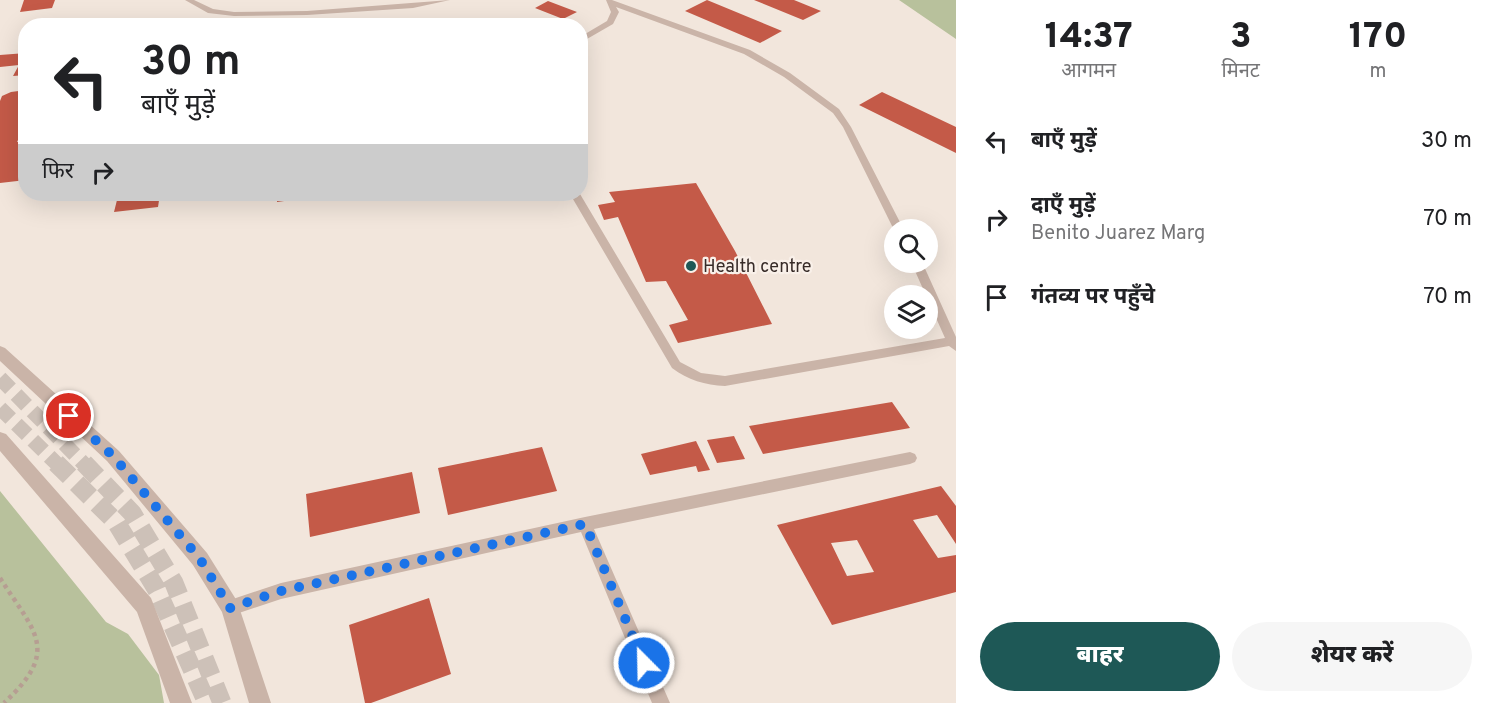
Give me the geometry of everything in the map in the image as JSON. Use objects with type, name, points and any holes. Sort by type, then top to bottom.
[{"type":"street","points":[[0,352],[113,456],[200,559],[230,608],[260,703]]},
{"type":"street","points":[[0,439],[144,606],[170,669],[180,703]]},
{"type":"lane","points":[[188,0],[211,11],[234,14],[307,13],[413,6],[447,0]]},
{"type":"lane","points":[[588,36],[610,22],[615,12],[610,2]]},
{"type":"lane","points":[[610,2],[747,52],[769,63],[817,96],[836,111],[847,127],[894,219]]},
{"type":"lane","points":[[579,201],[676,365],[691,376],[708,381],[725,381],[954,343],[921,273]]},
{"type":"lane","points":[[230,608],[281,591],[585,524],[910,458]]},
{"type":"lane","points":[[585,524],[661,703]]},
{"type":"path","points":[[0,578],[37,640],[39,657],[27,678],[4,703]]},
{"type":"green space","points":[[899,0],[956,0],[956,39]]},
{"type":"green space","points":[[0,491],[106,622],[128,634],[159,675],[164,703],[0,703]]},
{"type":"building","points":[[24,0],[55,0],[52,8],[20,12]]},
{"type":"building","points":[[707,0],[782,31],[760,43],[685,11]]},
{"type":"building","points":[[754,0],[794,0],[821,11],[803,20]]},
{"type":"building","points":[[548,1],[577,12],[560,18],[535,8]]},
{"type":"building","points":[[18,54],[18,65],[0,67],[0,55]]},
{"type":"building","points":[[18,91],[18,181],[0,183],[0,101],[2,96]]},
{"type":"building","points":[[882,92],[956,127],[956,153],[859,105]]},
{"type":"building","name":"Health centre","points":[[696,183],[735,251],[772,324],[678,343],[669,325],[688,320],[666,281],[646,282],[618,217],[604,220],[598,205],[615,202],[609,192]]},
{"type":"building","points":[[117,201],[159,201],[158,207],[114,212]]},
{"type":"building","points":[[892,402],[910,428],[763,454],[749,426]]},
{"type":"building","points":[[734,436],[745,459],[717,463],[707,440]]},
{"type":"building","points":[[696,441],[710,470],[698,472],[696,466],[650,475],[641,454]]},
{"type":"building","points":[[542,447],[557,491],[448,515],[438,468]]},
{"type":"building","points":[[412,472],[420,513],[310,537],[306,494]]},
{"type":"building","points":[[941,486],[956,506],[956,544],[937,515],[913,520],[938,558],[956,555],[956,592],[832,625],[777,525]],"holes":[[[857,540],[874,572],[847,576],[831,543]]]},
{"type":"building","points":[[429,598],[451,674],[371,703],[365,703],[349,625]]},
{"type":"tunnel","points":[[0,378],[85,465]]},
{"type":"tunnel","points":[[0,408],[58,465]]},
{"type":"tunnel","points":[[56,463],[116,522],[157,590],[207,703]]},
{"type":"tunnel","points":[[84,463],[132,513],[174,583],[222,703]]},
{"type":"place","name":"Health centre","points":[[691,266]]},
{"type":"route","points":[[69,416],[113,456],[200,559],[230,608],[281,591],[585,524],[644,663]]}]
